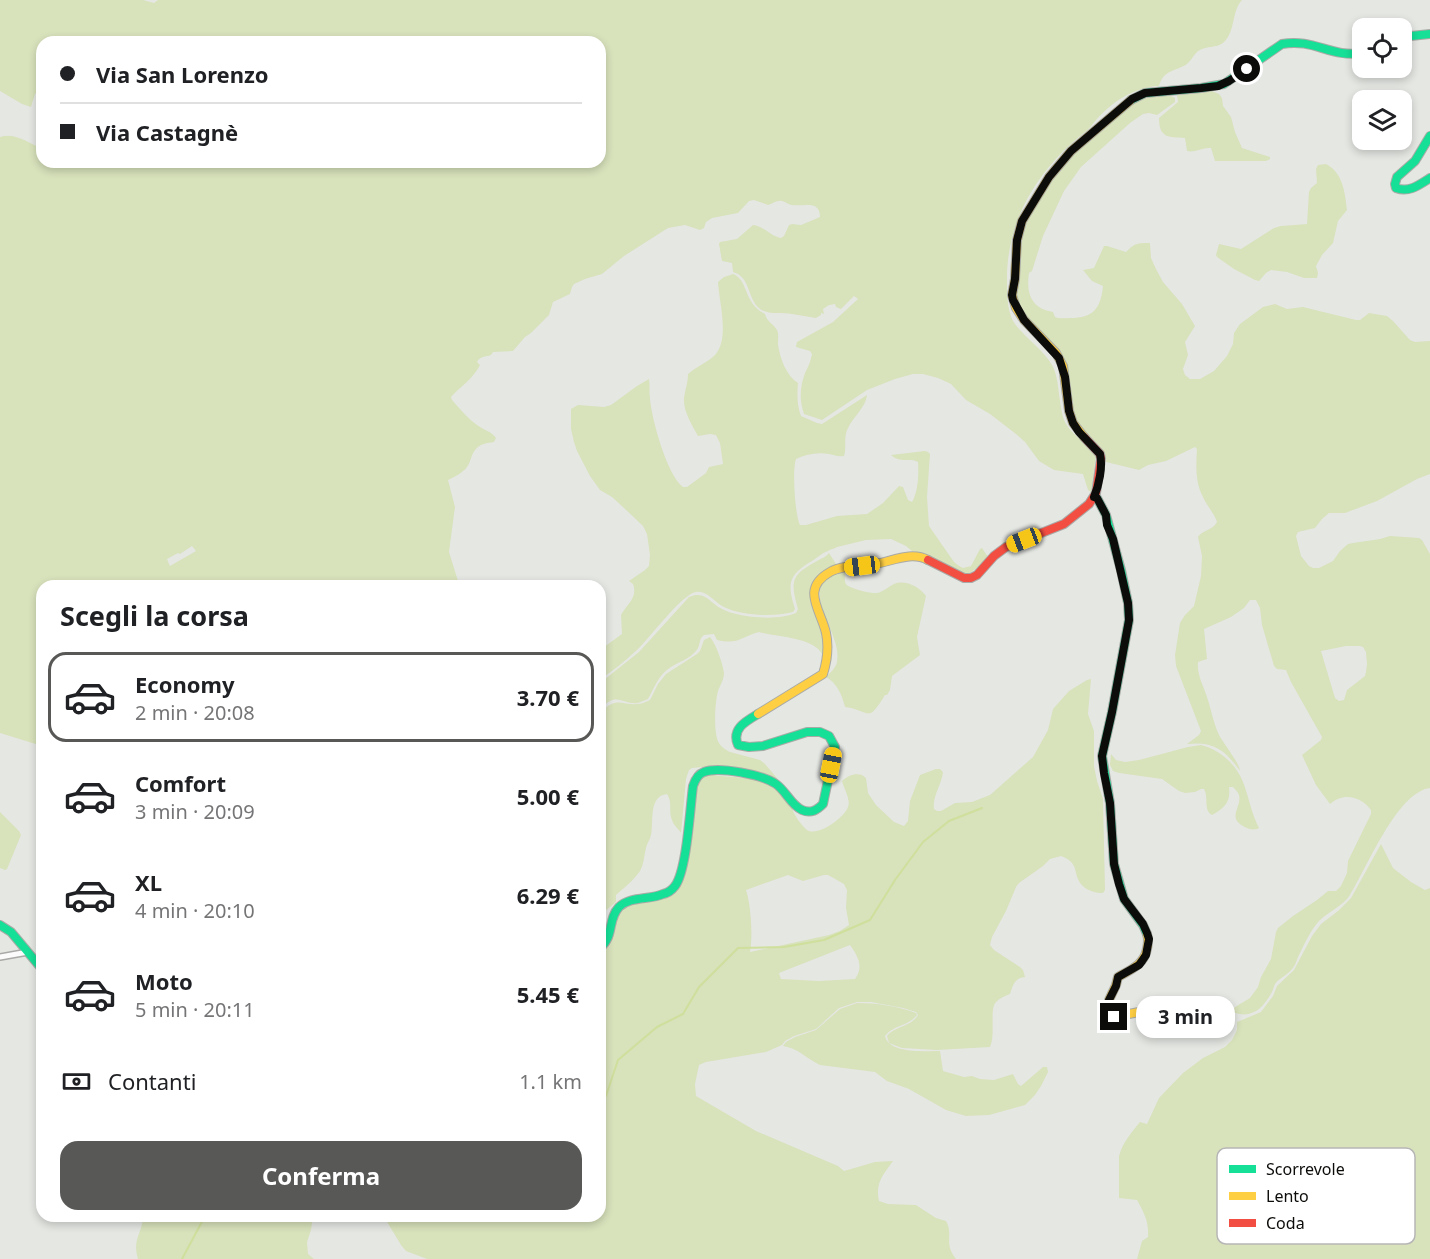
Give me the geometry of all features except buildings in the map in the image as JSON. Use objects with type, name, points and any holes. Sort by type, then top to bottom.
[{"type":"street","points":[[1412,36],[1430,34]]},
{"type":"street","points":[[606,943],[614,915],[622,904],[663,895],[676,885],[682,871],[693,786],[696,778],[703,772],[712,770],[758,776],[770,780],[805,811],[816,810],[823,804],[835,747],[828,735],[812,731],[750,749],[738,746],[735,737],[738,729],[745,722],[823,674],[827,660],[827,638],[813,594],[816,584],[822,578],[830,572],[843,568],[888,562],[916,555],[964,578],[972,578],[1001,550],[1064,524],[1084,509],[1094,497],[1098,486],[1100,454],[1073,423],[1069,411],[1065,377],[1059,358],[1024,320],[1012,295],[1017,240],[1022,221],[1049,177],[1071,151],[1139,95],[1224,84],[1282,44],[1289,42],[1303,41],[1345,55],[1352,55]]},
{"type":"street","points":[[1430,136],[1415,161],[1397,177],[1395,184],[1400,190],[1408,190],[1430,178]]},
{"type":"street","points":[[1094,497],[1097,498],[1106,515],[1121,570],[1129,620],[1102,756],[1110,803],[1114,864],[1124,899],[1143,924],[1149,939],[1146,955],[1139,965],[1118,977],[1109,1000],[1114,1017],[1144,1011]]},
{"type":"street","points":[[0,925],[11,932],[36,962]]},
{"type":"street","points":[[0,957],[28,952]]},
{"type":"green space","points":[[0,0],[143,0],[154,3],[158,0],[1242,0],[1236,10],[1230,33],[1223,43],[1198,51],[1187,64],[1167,74],[1159,86],[1132,92],[1116,102],[1067,147],[1039,180],[1028,198],[1012,238],[1007,281],[1011,316],[1017,327],[1052,365],[1065,422],[1096,455],[1091,492],[1088,490],[1083,474],[1054,470],[1039,461],[1016,434],[990,414],[966,400],[951,384],[938,378],[913,374],[895,379],[867,390],[822,420],[804,414],[801,404],[801,388],[812,354],[810,351],[796,347],[797,342],[833,322],[858,299],[854,296],[841,309],[835,304],[829,305],[823,309],[824,314],[821,313],[816,318],[788,313],[771,313],[760,309],[753,300],[743,278],[733,272],[732,263],[722,261],[720,242],[737,239],[753,225],[781,238],[789,225],[801,225],[820,217],[817,208],[810,205],[791,205],[780,201],[768,205],[754,200],[749,201],[738,213],[712,218],[700,230],[685,225],[668,228],[624,256],[602,274],[574,284],[570,294],[553,302],[549,315],[513,351],[493,352],[478,360],[480,365],[474,374],[451,397],[469,418],[496,438],[494,442],[478,447],[466,469],[448,480],[455,507],[449,552],[458,580],[36,580],[36,744],[0,733],[0,137],[16,137],[36,146],[36,168],[606,168],[606,36],[36,36],[36,93],[31,107],[0,91]],"holes":[[[192,546],[196,551],[170,566],[167,559]]]},
{"type":"green space","points":[[1207,89],[1219,94],[1222,98],[1223,106],[1231,117],[1242,148],[1270,157],[1270,159],[1266,161],[1215,161],[1211,148],[1187,151],[1185,138],[1169,137],[1163,133],[1159,125],[1159,118],[1178,102],[1177,95],[1170,93]]},
{"type":"green space","points":[[1165,93],[1175,98],[1175,102],[1157,115],[1143,114],[1130,123],[1081,167],[1064,191],[1043,236],[1032,271],[1029,273],[1029,293],[1035,304],[1053,312],[1058,318],[1076,318],[1090,314],[1099,304],[1103,286],[1092,281],[1083,270],[1094,268],[1104,246],[1126,252],[1136,244],[1150,243],[1151,258],[1163,282],[1182,304],[1195,326],[1185,342],[1188,355],[1183,369],[1185,375],[1190,379],[1200,379],[1214,371],[1227,356],[1233,344],[1234,333],[1240,324],[1263,307],[1275,304],[1287,309],[1303,307],[1356,320],[1360,320],[1369,313],[1387,316],[1410,340],[1430,341],[1430,474],[1377,501],[1345,513],[1329,513],[1315,528],[1298,532],[1296,536],[1301,556],[1313,568],[1319,568],[1333,561],[1348,544],[1390,536],[1419,538],[1430,554],[1430,788],[1418,793],[1395,816],[1350,895],[1316,925],[1294,966],[1275,984],[1264,1004],[1255,1011],[1245,1014],[1232,1012],[1235,1007],[1250,998],[1258,987],[1271,959],[1278,928],[1328,891],[1336,891],[1341,886],[1347,873],[1348,861],[1371,810],[1362,801],[1352,797],[1340,798],[1330,804],[1316,785],[1302,755],[1322,737],[1286,670],[1277,669],[1274,666],[1256,600],[1250,600],[1244,608],[1231,617],[1204,629],[1207,659],[1198,662],[1199,674],[1217,730],[1240,771],[1218,748],[1205,744],[1187,744],[1201,731],[1176,666],[1175,655],[1180,623],[1194,606],[1201,576],[1202,556],[1198,537],[1217,522],[1200,491],[1196,467],[1197,449],[1195,447],[1166,461],[1148,465],[1139,470],[1102,461],[1075,428],[1057,362],[1017,317],[1014,306],[1019,229],[1054,169],[1135,97]],"holes":[[[1360,646],[1366,652],[1365,676],[1347,690],[1344,700],[1339,701],[1335,698],[1321,651]]]},
{"type":"green space","points":[[1326,164],[1340,178],[1347,210],[1338,221],[1333,243],[1316,266],[1317,278],[1304,278],[1287,272],[1271,270],[1259,281],[1234,269],[1217,257],[1219,244],[1241,249],[1274,228],[1307,224],[1309,192],[1317,183],[1316,169],[1318,165]]},
{"type":"green space","points":[[733,274],[742,281],[753,304],[765,314],[777,330],[782,361],[790,376],[798,383],[801,416],[822,424],[867,395],[847,431],[844,456],[816,453],[796,459],[795,492],[800,525],[837,516],[867,514],[883,503],[899,486],[903,487],[908,500],[912,502],[918,483],[918,462],[898,459],[891,455],[925,451],[930,454],[927,497],[929,526],[959,566],[963,568],[971,566],[982,548],[988,557],[967,575],[922,553],[912,551],[891,539],[866,540],[837,547],[804,566],[794,576],[791,587],[795,609],[793,612],[768,615],[749,614],[731,610],[704,593],[696,592],[674,608],[637,650],[606,675],[606,646],[622,634],[621,615],[634,593],[633,584],[629,581],[649,566],[650,555],[647,534],[643,526],[612,497],[600,490],[590,476],[574,442],[571,429],[571,409],[578,405],[604,407],[611,405],[649,379],[651,408],[657,433],[677,481],[683,487],[687,487],[706,473],[709,467],[723,464],[720,443],[716,435],[698,436],[686,413],[684,398],[688,374],[715,355],[722,340],[718,282]]},
{"type":"green space","points":[[829,553],[839,566],[819,576],[816,586],[821,618],[832,652],[830,664],[823,673],[822,654],[817,648],[793,638],[759,632],[730,642],[717,640],[714,634],[704,635],[698,649],[693,654],[663,674],[648,699],[638,703],[615,700],[606,704],[606,678],[639,652],[689,597],[703,596],[722,609],[738,615],[769,618],[796,613],[798,609],[794,585],[797,575]]},
{"type":"green space","points":[[845,570],[846,584],[855,589],[877,593],[903,582],[916,587],[926,596],[917,637],[920,655],[892,676],[890,690],[872,713],[845,707],[838,690],[826,677],[837,662],[837,650],[820,597],[821,586],[829,576]]},
{"type":"green space","points":[[710,637],[715,644],[724,673],[715,710],[715,725],[719,743],[730,752],[760,760],[782,784],[770,777],[752,773],[703,767],[689,770],[686,779],[681,833],[673,822],[667,794],[661,796],[654,804],[651,835],[641,868],[632,881],[616,895],[616,902],[606,910],[606,708],[618,702],[635,704],[650,700],[666,674],[697,654],[704,640]]},
{"type":"green space","points":[[1091,679],[1088,714],[1094,731],[1094,766],[1103,799],[1105,890],[1099,893],[1085,888],[1072,863],[1061,856],[1050,859],[1016,887],[990,945],[1020,967],[1025,977],[1016,981],[1010,994],[999,999],[994,1005],[990,1047],[937,1050],[902,1048],[889,1043],[887,1036],[915,1019],[918,1015],[916,1012],[871,1002],[857,1002],[839,1008],[816,1029],[794,1036],[782,1045],[766,1052],[699,1065],[695,1084],[696,1096],[756,1131],[838,1166],[844,1171],[875,1162],[893,1161],[879,1184],[879,1201],[888,1204],[916,1205],[936,1218],[946,1221],[950,1248],[956,1259],[427,1259],[406,1251],[387,1222],[606,1222],[606,941],[608,920],[613,912],[622,906],[649,901],[677,886],[694,775],[741,778],[769,784],[784,795],[807,830],[817,831],[830,825],[848,807],[848,798],[842,781],[851,775],[862,775],[866,778],[868,793],[876,805],[894,822],[904,826],[908,821],[910,801],[920,775],[936,769],[943,772],[934,800],[934,809],[937,811],[955,803],[972,802],[990,795],[1033,757],[1048,730],[1053,709],[1069,691]],"holes":[[[788,875],[803,881],[828,875],[844,884],[847,890],[846,908],[849,925],[829,935],[750,952],[751,921],[746,890]],[[850,945],[859,962],[858,975],[855,979],[819,981],[781,979],[779,973]]]},
{"type":"green space","points":[[1201,745],[1220,754],[1236,769],[1243,782],[1259,828],[1247,828],[1238,823],[1235,815],[1239,795],[1233,787],[1229,787],[1226,804],[1212,815],[1207,807],[1204,789],[1185,793],[1162,779],[1119,773],[1113,771],[1110,765],[1111,754],[1116,760],[1125,762]]},
{"type":"green space","points":[[0,812],[21,835],[5,870],[0,868]]},
{"type":"green space","points":[[1381,844],[1393,868],[1425,890],[1430,888],[1430,1259],[1137,1259],[1142,1241],[1148,1237],[1148,1226],[1137,1200],[1119,1198],[1119,1156],[1125,1142],[1140,1122],[1147,1124],[1159,1098],[1183,1073],[1203,1058],[1225,1047],[1237,1030],[1237,1022],[1261,1012],[1273,996],[1277,986],[1294,970],[1321,924],[1351,898]]},
{"type":"green space","points":[[857,1003],[887,1005],[916,1013],[914,1019],[888,1032],[885,1036],[888,1042],[900,1049],[940,1051],[943,1071],[964,1077],[994,1080],[1013,1074],[1021,1086],[1043,1067],[1047,1067],[1048,1072],[1035,1095],[1025,1105],[989,1115],[966,1116],[946,1110],[909,1089],[887,1081],[875,1072],[820,1065],[798,1051],[783,1046],[795,1037],[816,1030],[840,1009]]},
{"type":"green space","points":[[142,1222],[312,1222],[307,1242],[308,1254],[314,1259],[138,1259],[136,1246]]},
{"type":"waterway","points":[[606,1096],[618,1060],[657,1027],[683,1014],[699,987],[738,948],[784,947],[824,940],[870,920],[895,880],[923,842],[949,821],[982,808]]},
{"type":"waterway","points":[[182,1259],[202,1222]]},
{"type":"traffic: fast","points":[[1412,36],[1430,34]]},
{"type":"traffic: fast","points":[[1131,100],[1145,93],[1224,84],[1282,44],[1304,44],[1352,54]]},
{"type":"traffic: fast","points":[[1430,136],[1415,161],[1397,177],[1395,184],[1396,188],[1410,189],[1430,178]]},
{"type":"traffic: fast","points":[[1094,497],[1097,498],[1106,515],[1121,570],[1129,620],[1102,756],[1110,803],[1114,864],[1124,899],[1147,934]]},
{"type":"traffic: fast","points":[[606,941],[613,917],[619,907],[629,901],[667,893],[675,886],[685,853],[693,786],[702,773],[720,770],[761,777],[776,784],[798,808],[808,812],[814,811],[823,804],[835,747],[829,736],[820,732],[807,732],[763,746],[738,745],[736,739],[738,730],[758,714]]},
{"type":"traffic: fast","points":[[0,925],[11,932],[36,962]]},
{"type":"traffic: slow","points":[[1084,437],[1073,423],[1069,411],[1063,366],[1056,353],[1024,320],[1016,308],[1012,295],[1017,240],[1022,221],[1049,177],[1071,151],[1131,100]]},
{"type":"traffic: slow","points":[[758,714],[823,674],[826,664],[827,638],[814,593],[821,579],[830,572],[846,567],[915,556],[928,560]]},
{"type":"traffic: slow","points":[[1144,1011],[1114,1017],[1109,1000],[1118,977],[1143,959],[1148,945],[1147,934]]},
{"type":"traffic: jam","points":[[928,560],[964,578],[971,578],[1006,547],[1064,524],[1089,504],[1096,493],[1100,454],[1084,437]]},
{"type":"route","points":[[1114,1017],[1109,1000],[1118,977],[1139,965],[1146,955],[1149,939],[1143,924],[1120,890],[1114,864],[1110,803],[1102,756],[1129,620],[1128,603],[1106,515],[1097,498],[1094,497],[1098,486],[1100,454],[1073,423],[1069,411],[1063,366],[1059,358],[1024,320],[1013,300],[1017,240],[1022,221],[1049,177],[1071,151],[1132,99],[1145,93],[1218,86],[1247,69]]}]
